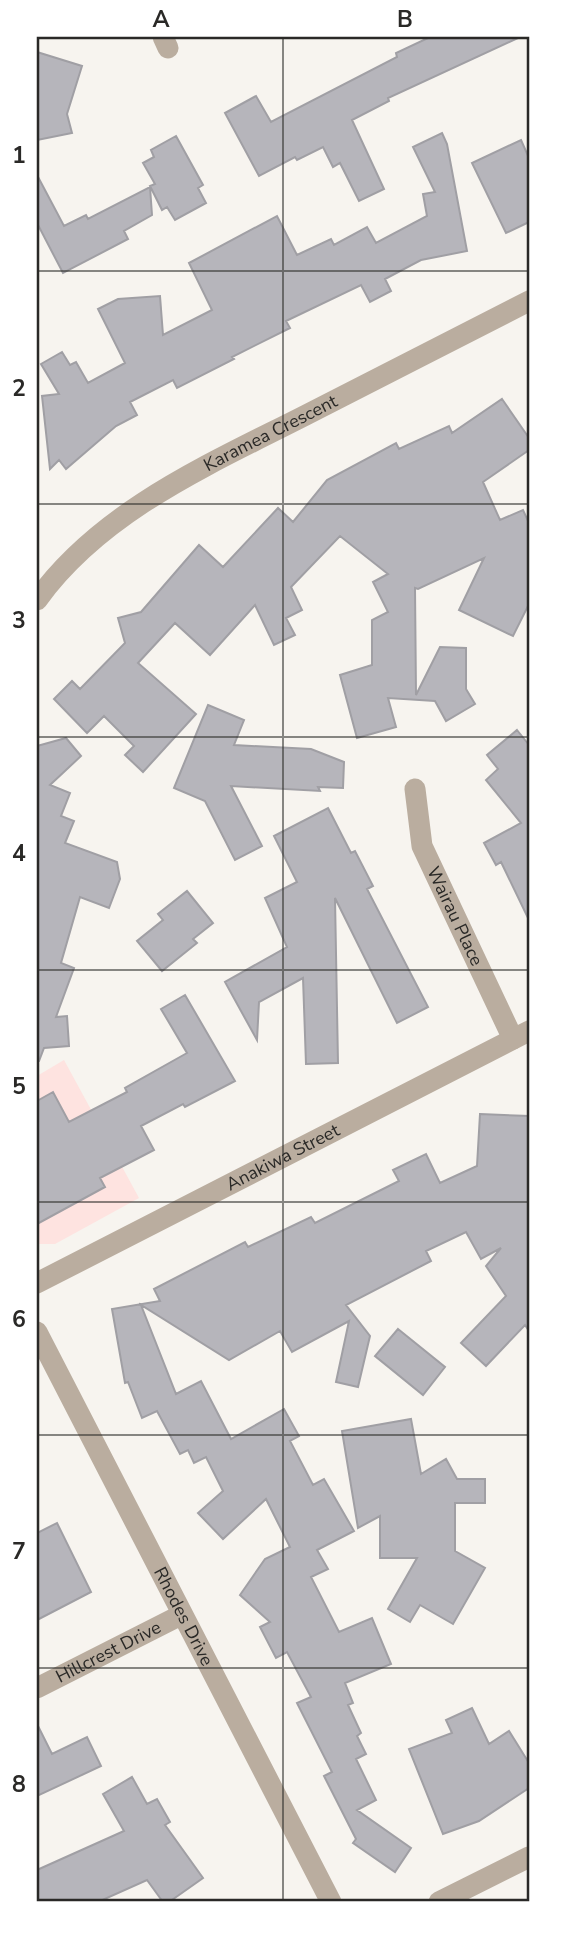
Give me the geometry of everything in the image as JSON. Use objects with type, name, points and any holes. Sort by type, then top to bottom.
[{"type":"street","name":"Karamea Crescent","points":[[37,600],[47,586],[104,530],[178,480],[529,302]]},
{"type":"street","name":"Wairau Place","points":[[415,789],[422,846],[521,1035]]},
{"type":"street","name":"Anakiwa Street","points":[[37,1283],[521,1035]]},
{"type":"street","name":"Rhodes Drive","points":[[37,1332],[331,1902]]},
{"type":"street","name":"Hillcrest Drive","points":[[37,1688],[181,1615]]},
{"type":"street","points":[[439,1902],[529,1857]]},
{"type":"shaded area","points":[[64,1060],[139,1198],[55,1244],[37,1244],[37,1076]]},
{"type":"building","points":[[430,37],[520,37],[388,98],[389,101],[352,120],[384,189],[359,201],[340,163],[333,167],[323,147],[297,160],[295,157],[259,176],[225,113],[256,96],[271,122]]},
{"type":"building","points":[[37,52],[82,66],[67,114],[72,133],[37,140]]},
{"type":"building","points":[[442,133],[447,144],[467,251],[421,260],[385,279],[391,291],[370,302],[361,285],[286,321],[290,328],[177,388],[173,380],[130,402],[137,415],[116,426],[66,469],[59,460],[50,469],[42,396],[59,394],[41,364],[62,352],[70,365],[76,362],[88,383],[125,363],[98,309],[118,299],[160,296],[163,335],[212,310],[189,263],[277,216],[297,255],[331,239],[334,245],[367,227],[376,243],[427,216],[423,194],[435,192],[413,147]]},
{"type":"building","points":[[176,136],[203,185],[198,188],[206,203],[175,220],[167,207],[162,210],[150,186],[155,184],[143,163],[154,157],[151,150]]},
{"type":"building","points":[[521,140],[529,158],[529,222],[506,233],[472,163]]},
{"type":"building","points":[[37,175],[64,226],[86,215],[88,219],[150,187],[152,215],[124,231],[128,239],[63,273],[37,223]]},
{"type":"building","points":[[502,399],[529,438],[529,450],[483,482],[500,520],[523,510],[529,523],[529,604],[513,636],[459,610],[484,558],[418,589],[415,588],[416,695],[440,647],[466,648],[466,689],[475,704],[446,721],[435,701],[388,698],[396,727],[357,738],[340,675],[372,665],[372,620],[388,612],[373,582],[388,574],[340,536],[291,587],[302,610],[286,618],[295,635],[274,645],[255,605],[210,655],[175,623],[138,663],[196,714],[143,772],[125,755],[134,746],[104,716],[87,733],[54,699],[72,681],[80,689],[125,643],[118,618],[141,612],[199,545],[223,567],[278,508],[293,522],[327,480],[396,443],[399,449],[449,426],[452,433]]},
{"type":"building","points":[[208,705],[244,720],[234,745],[311,749],[344,762],[343,788],[318,787],[320,791],[231,786],[262,846],[235,860],[205,801],[174,788]]},
{"type":"building","points":[[517,730],[529,745],[529,920],[501,862],[496,865],[484,843],[521,823],[486,780],[498,769],[487,755]]},
{"type":"building","points":[[66,738],[81,756],[50,785],[70,793],[61,816],[74,821],[65,843],[117,862],[120,879],[109,908],[80,897],[61,963],[74,968],[56,1017],[67,1016],[69,1046],[44,1048],[37,1061],[37,746]]},
{"type":"building","points":[[328,808],[351,853],[355,851],[373,886],[367,889],[428,1007],[397,1023],[335,898],[338,1063],[306,1064],[303,978],[259,1002],[257,1040],[225,982],[287,947],[265,898],[297,882],[274,836]]},
{"type":"building","points":[[187,891],[213,923],[193,939],[197,943],[162,971],[137,941],[163,920],[158,914]]},
{"type":"building","points":[[185,995],[235,1081],[141,1126],[154,1150],[100,1178],[105,1187],[37,1224],[37,1101],[53,1092],[69,1122],[127,1092],[125,1088],[187,1053],[161,1009]]},
{"type":"building","points":[[480,1114],[529,1116],[529,1331],[525,1325],[486,1366],[461,1343],[506,1296],[486,1266],[501,1248],[481,1259],[466,1232],[426,1251],[431,1261],[346,1305],[370,1336],[358,1387],[336,1382],[349,1321],[292,1352],[280,1331],[229,1360],[141,1305],[176,1394],[201,1381],[231,1439],[284,1409],[299,1436],[290,1441],[313,1485],[324,1479],[354,1531],[317,1550],[328,1569],[311,1577],[339,1632],[372,1618],[391,1664],[345,1683],[353,1703],[348,1705],[361,1733],[357,1736],[366,1754],[356,1759],[376,1800],[357,1810],[411,1848],[395,1872],[353,1843],[356,1839],[324,1776],[332,1772],[297,1703],[311,1697],[287,1652],[276,1658],[260,1627],[270,1622],[240,1595],[265,1559],[290,1547],[266,1499],[223,1539],[198,1513],[223,1491],[206,1457],[194,1463],[188,1450],[180,1454],[157,1411],[142,1418],[128,1382],[125,1383],[112,1309],[160,1301],[154,1289],[245,1242],[248,1247],[311,1217],[315,1223],[399,1181],[393,1170],[426,1154],[440,1183],[477,1166]]},
{"type":"building","points":[[398,1329],[445,1367],[423,1395],[375,1356]]},
{"type":"building","points":[[411,1419],[421,1474],[446,1459],[457,1479],[485,1479],[485,1503],[455,1503],[455,1551],[485,1568],[453,1624],[420,1605],[410,1622],[388,1609],[417,1558],[380,1558],[380,1516],[358,1528],[342,1431]]},
{"type":"building","points":[[57,1523],[91,1592],[37,1620],[37,1533]]},
{"type":"building","points":[[472,1708],[489,1744],[509,1731],[529,1763],[529,1788],[479,1821],[443,1834],[409,1749],[452,1733],[446,1720]]},
{"type":"building","points":[[37,1724],[52,1754],[87,1737],[101,1766],[37,1796]]},
{"type":"building","points":[[132,1777],[147,1804],[157,1799],[170,1822],[165,1825],[203,1878],[169,1902],[163,1902],[147,1880],[98,1902],[37,1902],[37,1870],[124,1831],[103,1794]]}]
